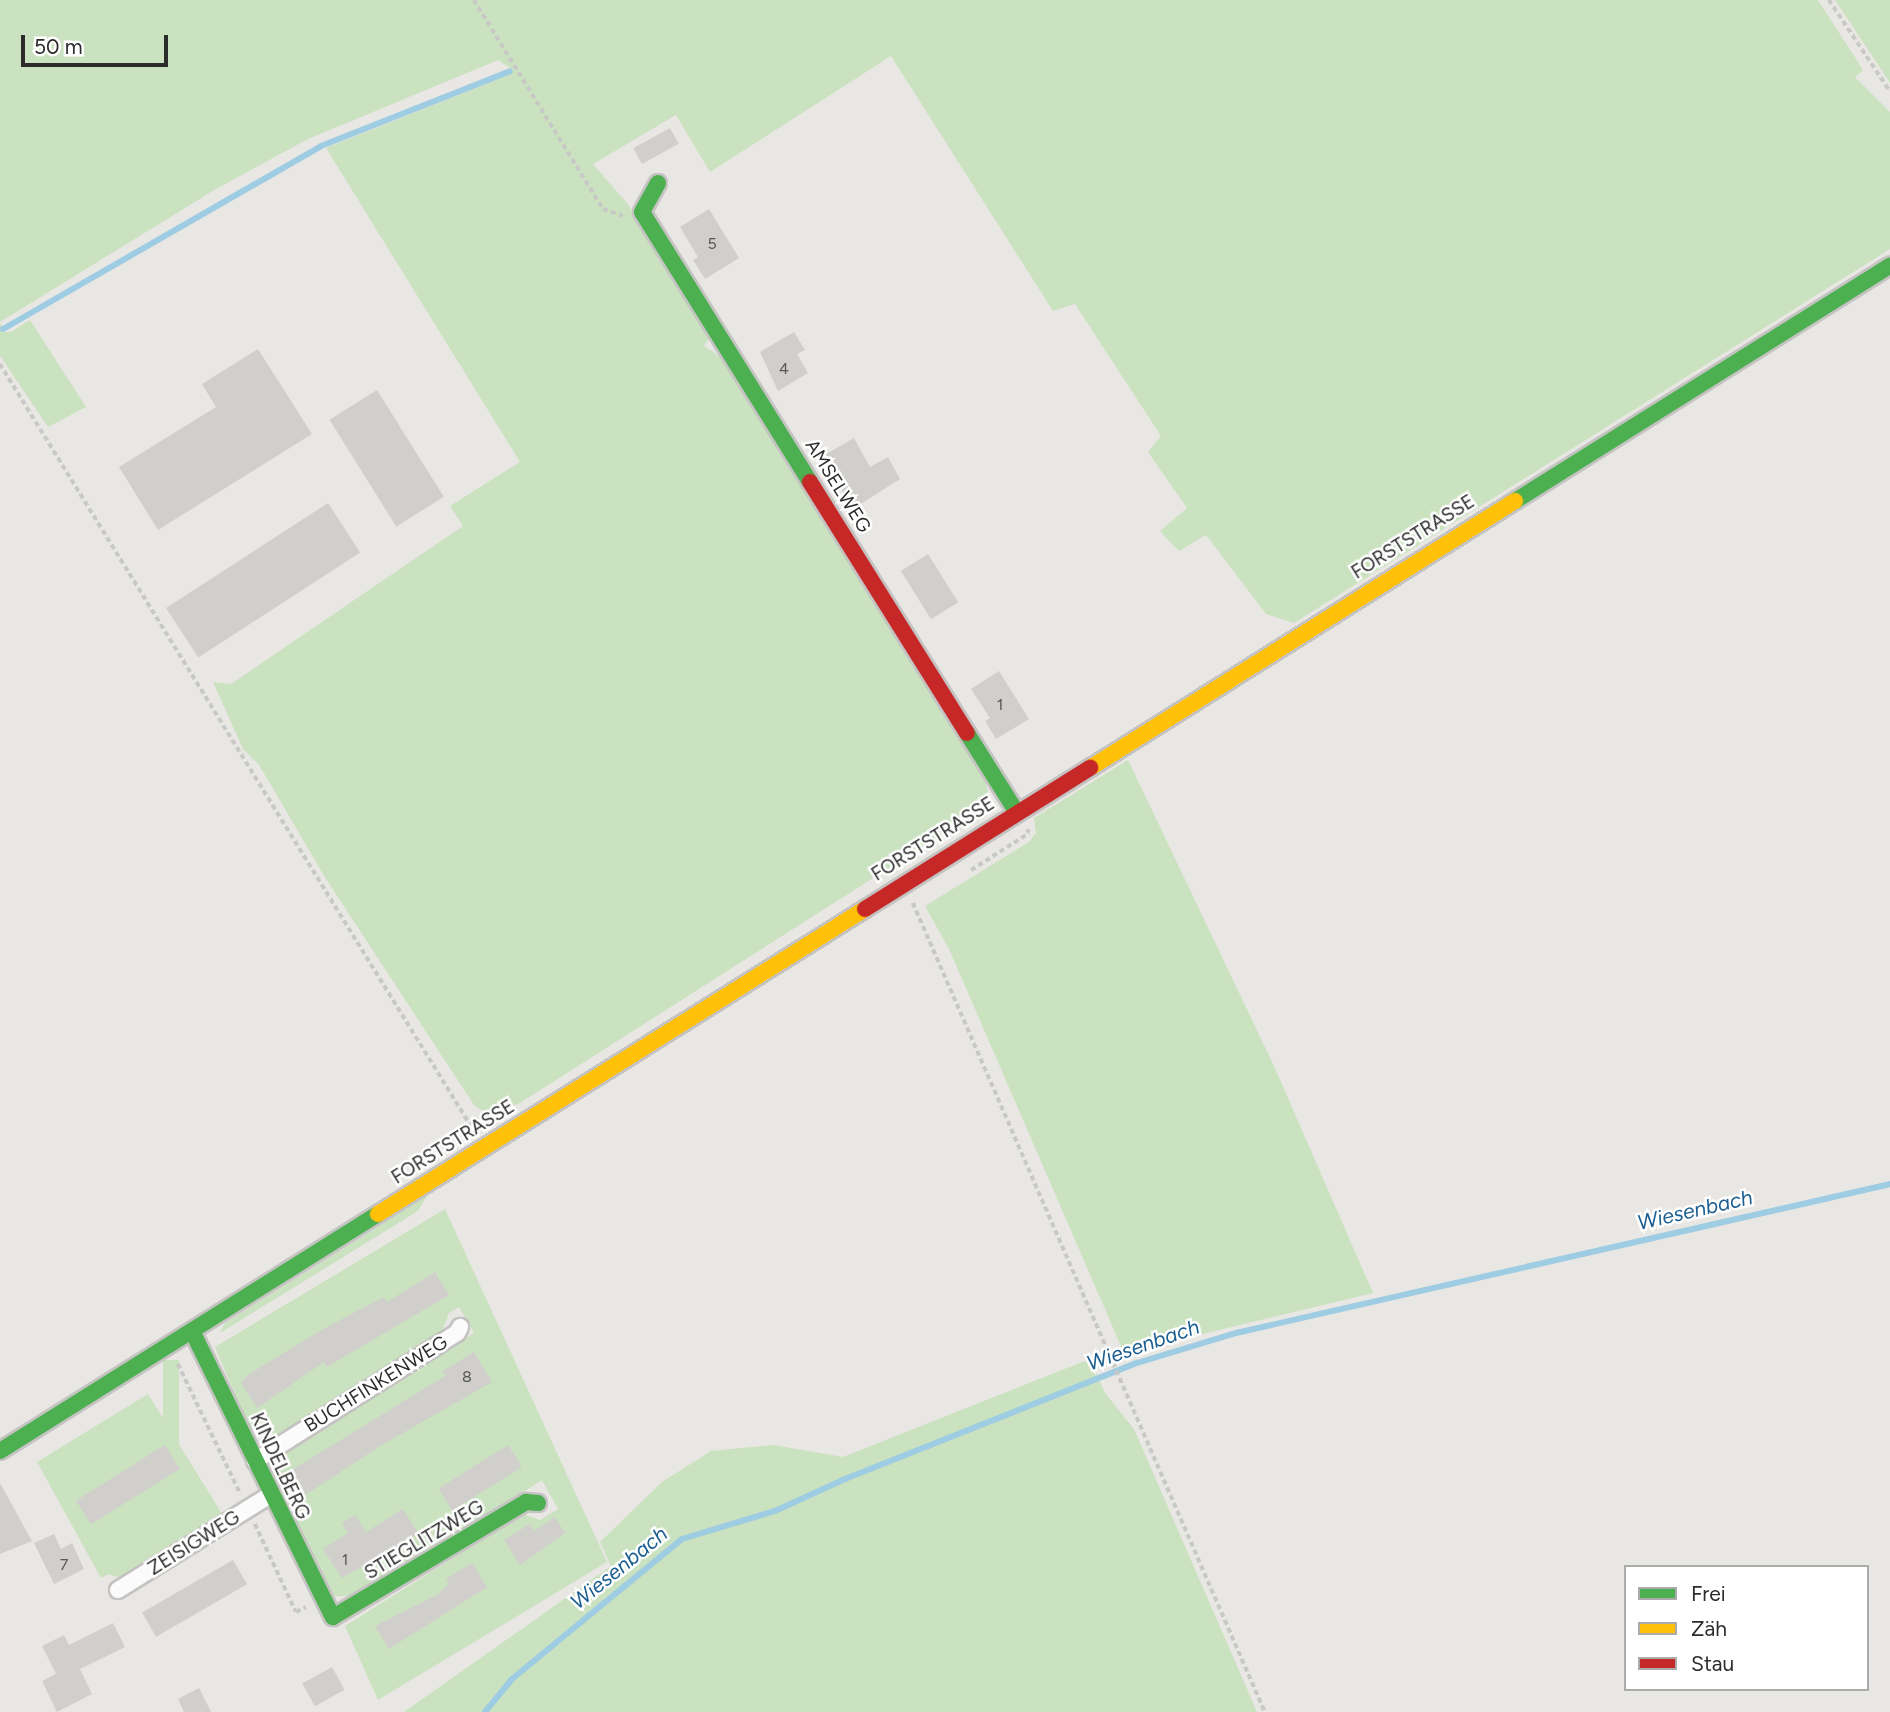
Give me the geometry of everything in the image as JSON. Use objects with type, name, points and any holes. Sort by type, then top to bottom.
[{"type":"street","points":[[642,212],[658,183]]},
{"type":"street","name":"AMSELWEG","points":[[642,212],[1016,811]]},
{"type":"street","name":"FORSTSTRASSE","points":[[0,1451],[1016,811],[1890,266]]},
{"type":"street","name":"BUCHFINKENWEG","points":[[255,1461],[457,1333],[460,1327]]},
{"type":"street","name":"KINDELBERG","points":[[192,1331],[270,1495],[333,1617]]},
{"type":"street","name":"ZEISIGWEG","points":[[118,1590],[270,1495]]},
{"type":"street","name":"STIEGLITZWEG","points":[[333,1617],[526,1502],[538,1503]]},
{"type":"path","points":[[474,0],[603,209],[615,216],[642,212]]},
{"type":"path","points":[[1829,0],[1890,91]]},
{"type":"path","points":[[0,364],[484,1147]]},
{"type":"path","points":[[903,883],[1265,1712]]},
{"type":"green space","points":[[0,0],[1818,0],[1863,70],[1855,77],[1890,112],[1890,249],[1294,623],[1266,614],[1206,535],[1179,551],[1160,531],[1187,508],[1148,452],[1161,436],[1075,304],[1053,311],[891,56],[710,172],[676,115],[593,164],[627,203],[697,312],[710,337],[704,346],[721,357],[982,769],[991,803],[520,1103],[490,1116],[474,1105],[326,879],[259,765],[243,749],[213,682],[231,684],[463,526],[450,506],[520,462],[326,148],[511,74],[509,67],[498,60],[308,139],[216,189],[0,322]]},
{"type":"green space","points":[[1835,0],[1890,0],[1890,83]]},
{"type":"green space","points":[[30,320],[86,407],[48,427],[0,356],[0,322],[4,332],[11,332]]},
{"type":"green space","points":[[1128,760],[1274,1066],[1373,1293],[1124,1353],[949,949],[925,906],[1029,842],[1036,833],[1034,818]]},
{"type":"green space","points":[[427,1196],[418,1211],[220,1333],[225,1323]]},
{"type":"green space","points":[[445,1209],[607,1562],[378,1700],[345,1626],[523,1514],[540,1520],[558,1509],[542,1480],[361,1596],[334,1596],[272,1473],[273,1465],[280,1455],[474,1333],[459,1307],[449,1313],[442,1332],[276,1437],[256,1433],[248,1425],[215,1347]]},
{"type":"green space","points":[[1090,1359],[1105,1393],[1134,1429],[1257,1712],[404,1712],[611,1566],[600,1542],[662,1482],[711,1451],[773,1445],[843,1457]]},
{"type":"green space","points":[[163,1360],[179,1360],[179,1519],[163,1519]]},
{"type":"green space","points":[[148,1394],[222,1514],[120,1578],[109,1574],[101,1578],[37,1462]]},
{"type":"building","points":[[670,128],[679,144],[642,164],[633,148]]},
{"type":"building","points":[[709,209],[739,258],[705,279],[693,260],[698,257],[680,227]]},
{"type":"building","points":[[794,332],[805,350],[797,354],[808,373],[778,391],[760,352]]},
{"type":"building","points":[[258,349],[312,434],[158,530],[119,467],[216,407],[202,384]]},
{"type":"building","points":[[377,390],[444,497],[396,527],[330,420]]},
{"type":"building","points":[[854,438],[870,467],[888,457],[900,479],[851,510],[826,454]]},
{"type":"building","points":[[328,503],[360,552],[198,658],[166,608]]},
{"type":"building","points":[[928,554],[958,602],[931,619],[901,571]]},
{"type":"building","points":[[999,671],[1029,719],[996,739],[985,721],[990,718],[971,689]]},
{"type":"building","points":[[435,1272],[449,1295],[327,1367],[324,1362],[257,1408],[241,1383],[248,1375],[323,1329],[384,1297],[387,1302]]},
{"type":"building","points":[[474,1352],[492,1382],[380,1446],[302,1497],[287,1473],[445,1376],[443,1371]]},
{"type":"building","points":[[165,1445],[180,1469],[91,1524],[76,1501]]},
{"type":"building","points":[[508,1445],[522,1467],[452,1511],[438,1488]]},
{"type":"building","points":[[0,1483],[32,1541],[0,1554]]},
{"type":"building","points":[[403,1509],[419,1534],[342,1578],[323,1549],[348,1533],[342,1523],[355,1515],[366,1532]]},
{"type":"building","points":[[555,1517],[565,1533],[520,1565],[504,1540],[530,1524],[534,1531]]},
{"type":"building","points":[[54,1534],[61,1549],[72,1543],[84,1569],[54,1584],[34,1543]]},
{"type":"building","points":[[233,1560],[247,1584],[156,1637],[142,1612]]},
{"type":"building","points":[[472,1563],[487,1587],[389,1649],[375,1626],[437,1595],[449,1584],[446,1579]]},
{"type":"building","points":[[113,1623],[125,1647],[80,1669],[92,1694],[57,1712],[42,1681],[56,1674],[42,1646],[64,1635],[69,1645]]},
{"type":"building","points":[[332,1667],[345,1690],[315,1706],[302,1683]]},
{"type":"building","points":[[199,1688],[211,1712],[184,1712],[178,1699]]},
{"type":"waterway","points":[[3,329],[321,146],[510,71]]},
{"type":"waterway","name":"Wiesenbach","points":[[485,1712],[512,1679],[682,1539],[775,1511],[845,1479],[1137,1363],[1236,1333],[1890,1184]]},
{"type":"traffic: fast","points":[[658,183],[642,212],[810,482]]},
{"type":"traffic: fast","points":[[1515,501],[1890,266]]},
{"type":"traffic: fast","points":[[967,733],[1016,811]]},
{"type":"traffic: fast","points":[[0,1451],[378,1214]]},
{"type":"traffic: fast","points":[[192,1331],[333,1617],[526,1502],[538,1503]]},
{"type":"traffic: slow","points":[[1090,768],[1515,501]]},
{"type":"traffic: slow","points":[[378,1214],[865,909]]},
{"type":"traffic: jam","points":[[810,482],[967,733]]},
{"type":"traffic: jam","points":[[865,909],[1090,768]]}]
